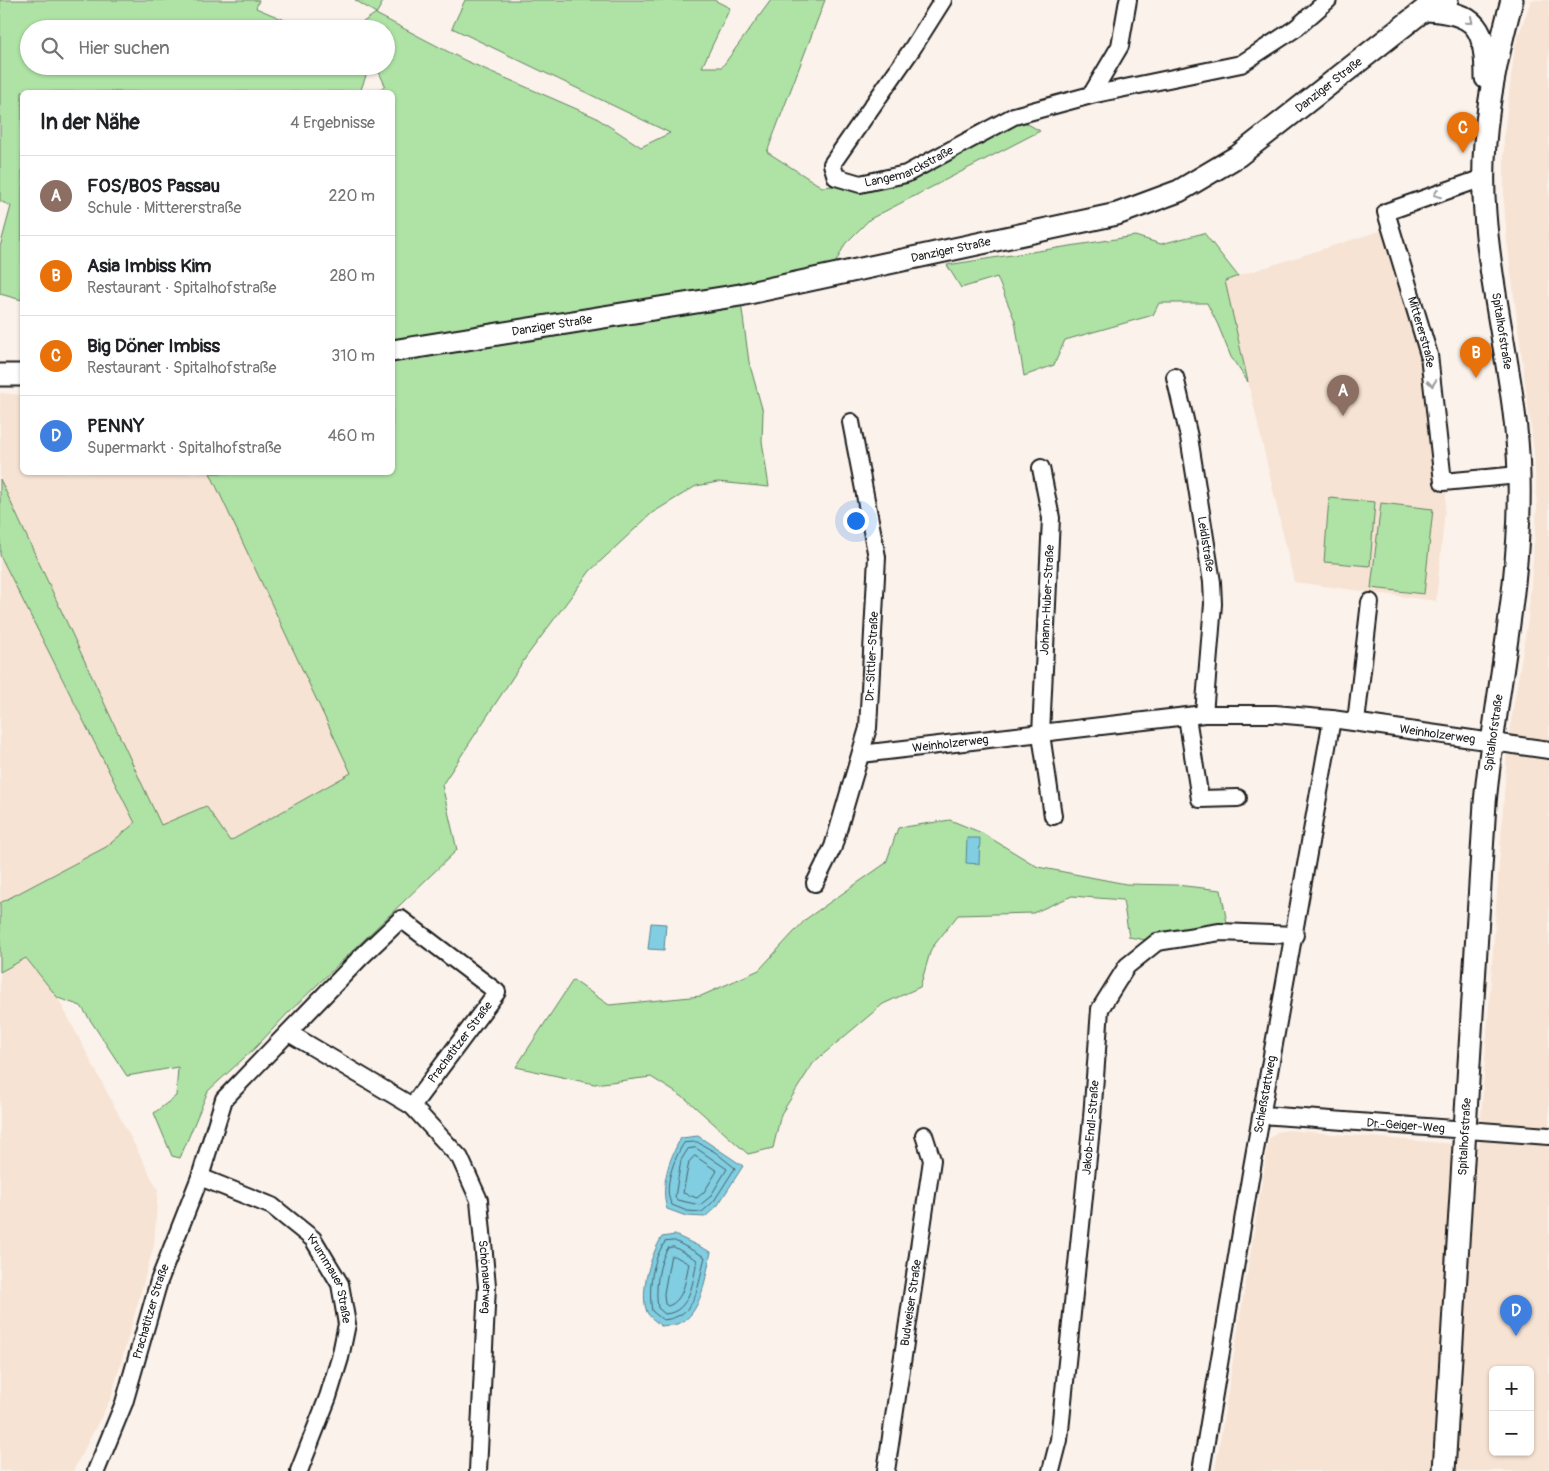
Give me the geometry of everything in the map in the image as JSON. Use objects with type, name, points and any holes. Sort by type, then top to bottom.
[{"type":"street","name":"Langemarckstraße","points":[[943,0],[912,49],[832,164],[836,177],[860,184],[906,174],[1014,116],[1091,95],[1241,64],[1296,28],[1328,0]]},
{"type":"street","points":[[1091,95],[1120,46],[1128,0]]},
{"type":"street","name":"Danziger Straße","points":[[395,351],[740,295],[1117,214],[1179,191],[1238,156],[1429,6],[1447,0]]},
{"type":"street","name":"Spitalhofstraße","points":[[1444,1471],[1490,743],[1513,598],[1519,476],[1514,407],[1487,234],[1483,178],[1487,116],[1496,57],[1512,0]]},
{"type":"street","points":[[1429,6],[1466,17],[1476,27],[1486,57],[1487,116]]},
{"type":"street","name":"Mittererstraße","points":[[1483,178],[1386,212],[1429,355],[1443,482],[1519,476]]},
{"type":"street","points":[[0,375],[20,375]]},
{"type":"street","name":"Leidlstraße","points":[[1175,377],[1189,437],[1212,582],[1213,604],[1204,714]]},
{"type":"street","name":"Dr.-Sittler-Straße","points":[[815,883],[833,847],[868,728],[877,557],[851,422]]},
{"type":"street","name":"Johann-Huber-Straße","points":[[1041,468],[1051,518],[1041,734]]},
{"type":"street","points":[[1356,722],[1370,602]]},
{"type":"street","name":"Weinholzerweg","points":[[861,754],[1204,714],[1275,714],[1332,718],[1490,743],[1549,750]]},
{"type":"street","points":[[1187,717],[1200,800],[1238,798]]},
{"type":"street","name":"Schießstattweg","points":[[1201,1471],[1332,718]]},
{"type":"street","points":[[1041,734],[1053,816]]},
{"type":"street","name":"Prachatitzer Straße","points":[[96,1471],[124,1403],[159,1281],[200,1177],[224,1099],[360,958],[401,919],[497,992],[412,1106]]},
{"type":"street","name":"Jakob-Endl-Straße","points":[[1051,1471],[1059,1440],[1092,1118],[1100,1009],[1127,966],[1157,942],[1220,932],[1295,935]]},
{"type":"street","points":[[289,1032],[412,1106]]},
{"type":"street","name":"Schönauerweg","points":[[412,1106],[460,1158],[479,1200],[487,1286],[478,1471]]},
{"type":"street","name":"Dr.-Geiger-Weg","points":[[1262,1114],[1549,1136]]},
{"type":"street","name":"Budweiser Straße","points":[[886,1471],[932,1160],[924,1135]]},
{"type":"street","name":"Krummauer Straße","points":[[200,1177],[272,1206],[313,1239],[340,1284],[347,1324],[340,1358],[328,1397],[299,1471]]},
{"type":"shaded area","points":[[1531,0],[1549,0],[1549,1471],[1215,1471],[1269,1139],[1277,1132],[1287,1130],[1479,1146],[1508,739],[1528,620],[1537,508],[1534,451],[1507,241],[1504,202],[1504,134],[1515,46]]},
{"type":"shaded area","points":[[1386,229],[1419,332],[1435,450],[1438,488],[1447,489],[1436,601],[1294,582],[1225,280]]},
{"type":"shaded area","points":[[0,393],[20,395],[20,475],[214,475],[220,481],[351,773],[229,841],[161,825],[0,479]]},
{"type":"shaded area","points":[[0,555],[135,823],[106,847],[0,903]]},
{"type":"shaded area","points":[[26,958],[58,998],[158,1190],[154,1245],[111,1398],[73,1471],[0,1471],[0,972]]},
{"type":"green space","points":[[0,0],[259,0],[256,8],[285,20],[20,20],[20,75],[366,75],[361,90],[20,90],[20,299],[0,294],[0,247],[11,206],[0,201]]},
{"type":"green space","points":[[355,0],[384,0],[376,14],[387,20],[366,20],[376,13]]},
{"type":"green space","points":[[465,0],[714,0],[730,8],[702,67],[722,67],[771,0],[825,0],[767,152],[822,187],[860,184],[906,174],[1014,116],[1040,131],[870,219],[845,244],[829,276],[740,295],[749,362],[763,412],[762,441],[769,487],[718,482],[696,486],[652,513],[590,571],[526,657],[442,785],[457,850],[288,1013],[256,1047],[208,1091],[180,1158],[172,1156],[154,1113],[176,1096],[178,1067],[127,1076],[81,1006],[58,998],[26,958],[0,972],[0,903],[106,847],[135,823],[0,555],[0,479],[161,825],[206,806],[230,841],[351,773],[211,475],[395,475],[395,90],[379,90],[385,85],[380,75],[395,75],[395,24],[464,60],[595,117],[641,147],[670,133],[452,28]]},
{"type":"green space","points":[[1204,233],[1238,276],[1225,281],[1248,382],[1231,357],[1207,303],[1159,303],[1153,315],[1065,340],[1054,365],[1024,376],[1015,321],[997,277],[961,288],[947,265],[1135,236],[1161,244]]},
{"type":"green space","points":[[1329,498],[1375,502],[1370,566],[1324,562]]},
{"type":"green space","points":[[1381,503],[1433,509],[1424,594],[1371,588]]},
{"type":"green space","points":[[950,820],[982,833],[1038,867],[1126,884],[1176,885],[1221,890],[1228,929],[1151,941],[1129,937],[1123,900],[1072,896],[1033,913],[958,915],[931,949],[920,987],[883,1004],[814,1062],[781,1114],[773,1148],[748,1154],[686,1099],[651,1077],[594,1084],[516,1067],[573,980],[609,1005],[701,996],[759,970],[806,919],[886,863],[898,828]]},
{"type":"water","points":[[967,838],[980,838],[979,864],[966,863]]},
{"type":"water","points":[[651,923],[666,924],[664,950],[648,949]]},
{"type":"water","points":[[698,1136],[743,1166],[718,1205],[705,1217],[686,1216],[667,1209],[665,1200],[665,1182],[669,1163],[681,1138]]},
{"type":"water","points":[[675,1235],[711,1252],[702,1293],[692,1313],[685,1320],[677,1324],[661,1326],[647,1312],[644,1294],[645,1284],[650,1263],[662,1237]]},
{"type":"place","name":"Big Döner Imbiss","points":[[1463,153]]},
{"type":"place","name":"Asia Imbiss Kim","points":[[1476,378]]},
{"type":"place","name":"FOS/BOS Passau","points":[[1343,416]]},
{"type":"place","name":"PENNY","points":[[1516,1336]]}]
